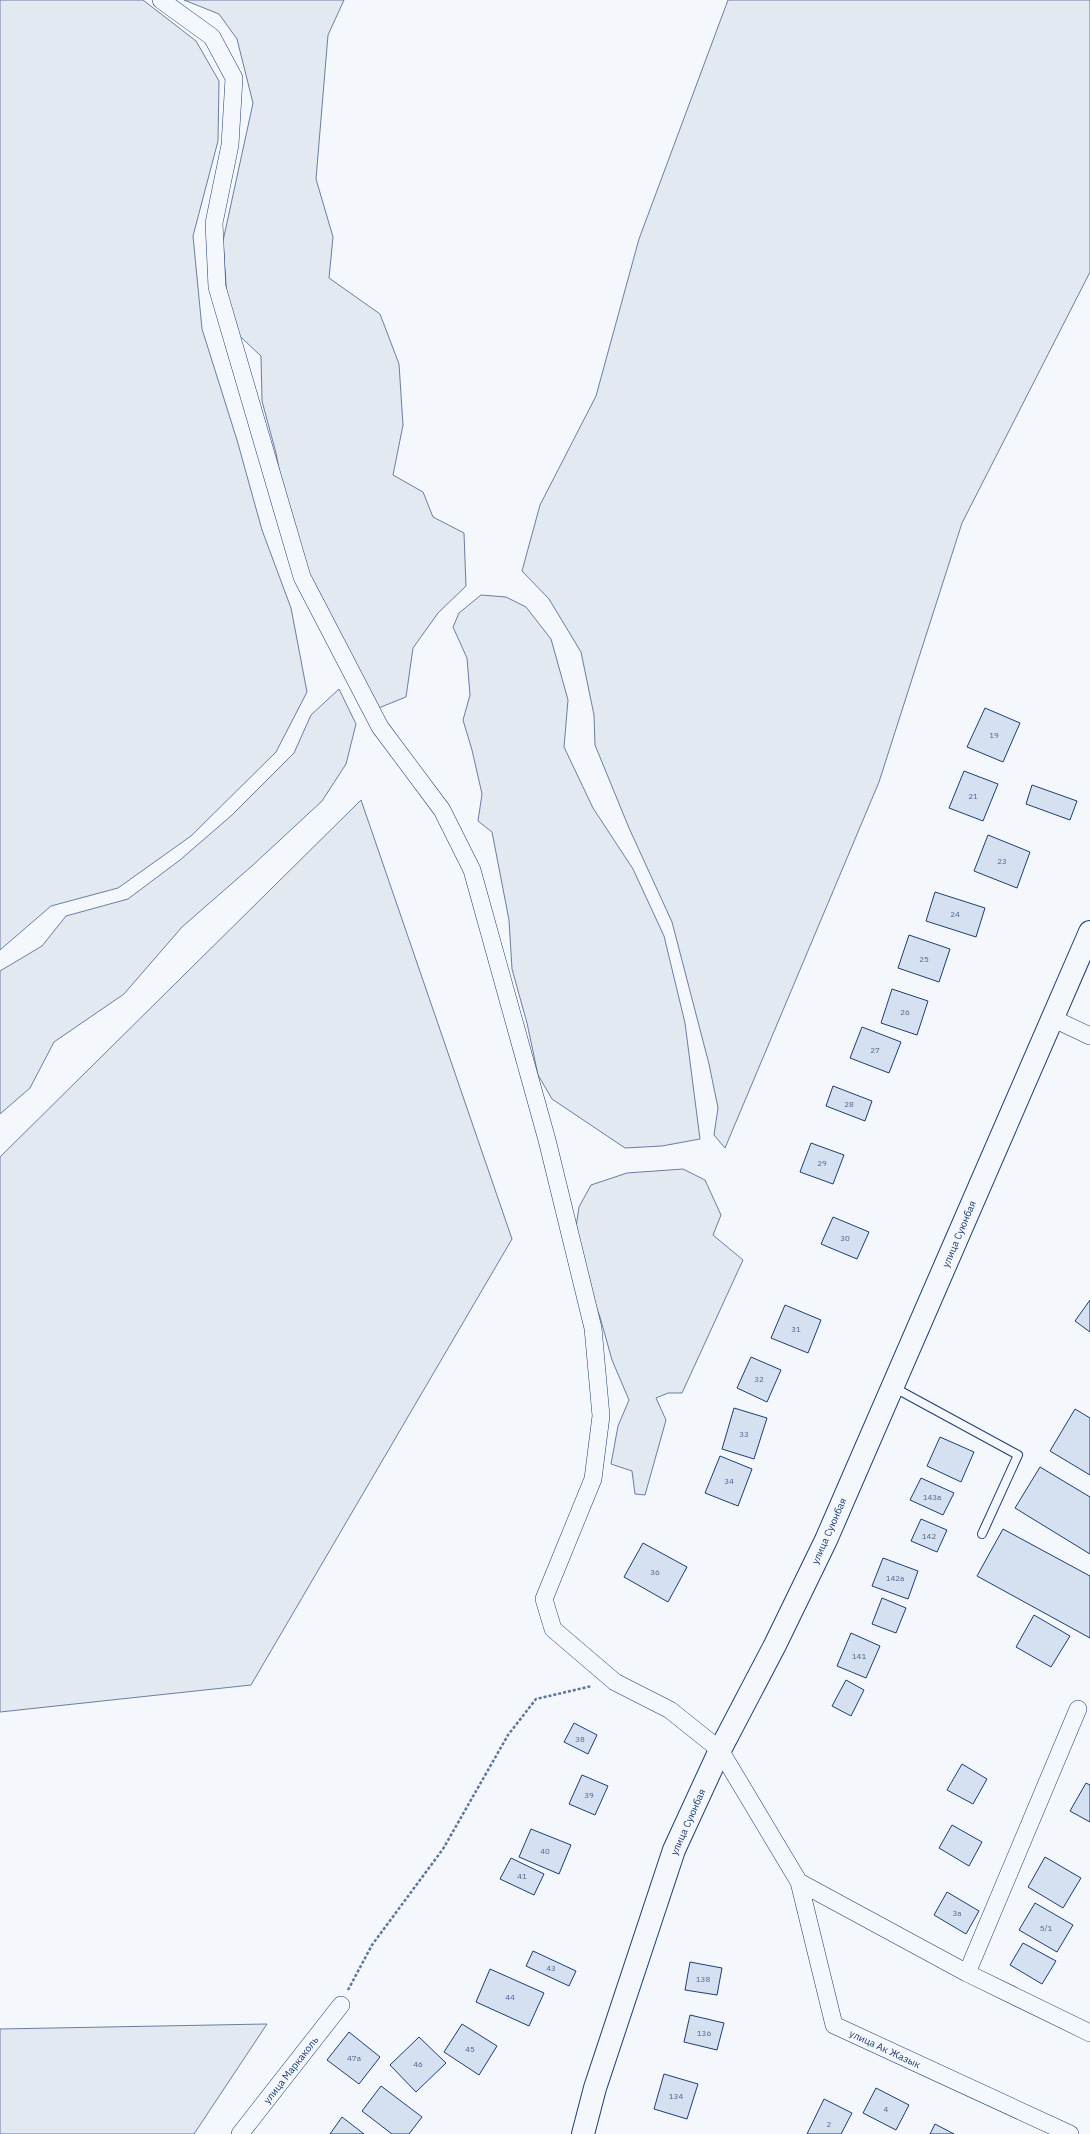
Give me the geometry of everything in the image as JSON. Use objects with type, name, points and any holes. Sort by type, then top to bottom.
[{"type":"main road","name":"улица Суюнбая","points":[[583,2134],[595,2088],[674,1850],[720,1750],[775,1645],[826,1540],[1090,932]]},
{"type":"street","points":[[161,0],[212,37],[234,78],[230,145],[214,223],[217,287],[302,577],[380,727],[442,810],[472,870],[547,1140],[593,1328],[601,1416],[593,1479],[544,1599],[553,1630],[615,1682],[670,1710],[720,1750]]},
{"type":"street","points":[[1052,1018],[1090,1036]]},
{"type":"street","points":[[967,1973],[1078,1710]]},
{"type":"street","name":"улица Ак Жазык","points":[[720,1750],[799,1882],[834,2026],[1070,2134]]},
{"type":"street","points":[[799,1882],[967,1973],[1090,2033]]},
{"type":"street","name":"улица Маркаколь","points":[[240,2134],[341,2005]]},
{"type":"lane","points":[[892,1387],[1018,1455],[982,1534]]},
{"type":"path","points":[[341,2005],[372,1945],[443,1849],[508,1734],[536,1699],[615,1682]]},
{"type":"shaded area","points":[[0,0],[143,0],[196,41],[219,81],[218,141],[193,236],[202,329],[237,440],[262,530],[291,608],[307,692],[276,752],[191,836],[118,888],[51,906],[0,950]]},
{"type":"shaded area","points":[[184,0],[344,0],[328,35],[316,179],[333,237],[329,278],[380,314],[399,364],[403,425],[393,475],[423,492],[433,517],[464,533],[466,586],[438,613],[413,648],[406,697],[376,709],[293,544],[276,453],[262,401],[261,356],[229,326],[223,241],[253,103],[237,39],[219,14]]},
{"type":"shaded area","points":[[728,0],[1090,0],[1090,272],[962,523],[879,782],[725,1148],[714,1135],[718,1108],[709,1064],[672,922],[629,828],[595,745],[594,715],[581,652],[549,599],[522,571],[540,505],[596,396],[639,239]]},
{"type":"shaded area","points":[[481,595],[506,597],[526,607],[551,639],[568,700],[564,747],[593,808],[633,869],[664,936],[685,1023],[700,1139],[662,1146],[625,1148],[552,1099],[538,1075],[527,1023],[512,969],[509,920],[492,832],[478,821],[482,794],[472,750],[463,720],[470,695],[467,658],[453,627],[459,613]]},
{"type":"shaded area","points":[[339,689],[356,724],[346,764],[322,801],[253,865],[182,927],[124,994],[54,1042],[30,1088],[0,1114],[0,971],[42,946],[66,916],[128,899],[180,860],[232,815],[294,753],[311,715]]},
{"type":"shaded area","points":[[361,800],[512,1239],[251,1685],[0,1712],[0,1157]]},
{"type":"shaded area","points":[[683,1169],[705,1180],[721,1215],[713,1235],[743,1260],[682,1393],[668,1393],[656,1398],[666,1420],[645,1495],[635,1494],[632,1471],[611,1464],[618,1426],[629,1400],[612,1360],[600,1317],[573,1248],[579,1207],[591,1185],[627,1173]]},
{"type":"shaded area","points":[[267,2024],[194,2134],[0,2134],[0,2029]]},
{"type":"building","points":[[985,708],[1020,723],[1003,762],[967,747]]},
{"type":"building","points":[[964,771],[998,784],[983,821],[949,808]]},
{"type":"building","points":[[1032,785],[1077,801],[1070,820],[1026,804]]},
{"type":"building","points":[[988,835],[1030,852],[1017,888],[974,871]]},
{"type":"building","points":[[935,892],[985,908],[976,937],[926,921]]},
{"type":"building","points":[[909,935],[950,949],[939,982],[898,968]]},
{"type":"building","points":[[892,989],[928,1001],[917,1035],[881,1023]]},
{"type":"building","points":[[862,1027],[901,1042],[889,1073],[850,1058]]},
{"type":"building","points":[[833,1086],[872,1101],[865,1121],[826,1106]]},
{"type":"building","points":[[811,1143],[844,1155],[833,1184],[800,1172]]},
{"type":"building","points":[[833,1217],[869,1232],[857,1259],[821,1244]]},
{"type":"building","points":[[1090,1300],[1090,1332],[1075,1321]]},
{"type":"building","points":[[785,1305],[821,1320],[808,1353],[771,1338]]},
{"type":"building","points":[[751,1357],[781,1370],[767,1402],[737,1388]]},
{"type":"building","points":[[734,1408],[767,1418],[754,1459],[722,1449]]},
{"type":"building","points":[[1075,1409],[1090,1418],[1090,1475],[1050,1451]]},
{"type":"building","points":[[940,1437],[974,1452],[961,1482],[927,1466]]},
{"type":"building","points":[[720,1456],[752,1469],[738,1506],[705,1493]]},
{"type":"building","points":[[1040,1467],[1090,1497],[1090,1554],[1015,1508]]},
{"type":"building","points":[[921,1478],[954,1493],[943,1515],[910,1500]]},
{"type":"building","points":[[921,1519],[947,1530],[937,1552],[911,1541]]},
{"type":"building","points":[[1003,1529],[1090,1576],[1090,1638],[977,1576]]},
{"type":"building","points":[[643,1543],[687,1567],[668,1602],[624,1577]]},
{"type":"building","points":[[883,1558],[918,1571],[908,1599],[872,1586]]},
{"type":"building","points":[[882,1598],[906,1608],[896,1633],[872,1624]]},
{"type":"building","points":[[1034,1615],[1070,1636],[1051,1667],[1016,1647]]},
{"type":"building","points":[[851,1633],[880,1646],[866,1678],[837,1666]]},
{"type":"building","points":[[846,1680],[864,1690],[851,1716],[832,1706]]},
{"type":"building","points":[[574,1723],[597,1735],[588,1754],[564,1742]]},
{"type":"building","points":[[962,1764],[987,1779],[973,1804],[947,1790]]},
{"type":"building","points":[[582,1775],[608,1786],[595,1815],[569,1804]]},
{"type":"building","points":[[1086,1783],[1090,1785],[1090,1822],[1070,1811]]},
{"type":"building","points":[[952,1825],[982,1842],[969,1866],[939,1848]]},
{"type":"building","points":[[531,1829],[571,1845],[559,1874],[519,1857]]},
{"type":"building","points":[[1045,1857],[1081,1878],[1063,1908],[1028,1887]]},
{"type":"building","points":[[511,1858],[544,1874],[534,1895],[500,1879]]},
{"type":"building","points":[[947,1892],[979,1911],[966,1934],[934,1915]]},
{"type":"building","points":[[1035,1903],[1073,1925],[1057,1952],[1019,1930]]},
{"type":"building","points":[[1023,1943],[1056,1961],[1042,1984],[1010,1965]]},
{"type":"building","points":[[533,1951],[576,1971],[569,1986],[526,1966]]},
{"type":"building","points":[[690,1962],[722,1968],[717,1995],[685,1990]]},
{"type":"building","points":[[490,1969],[544,1993],[529,2026],[476,2002]]},
{"type":"building","points":[[690,2015],[724,2023],[717,2050],[684,2042]]},
{"type":"building","points":[[462,2024],[497,2046],[479,2075],[444,2052]]},
{"type":"building","points":[[349,2032],[380,2057],[359,2084],[327,2060]]},
{"type":"building","points":[[419,2037],[446,2063],[416,2092],[390,2065]]},
{"type":"building","points":[[664,2074],[698,2084],[687,2119],[654,2109]]},
{"type":"building","points":[[381,2086],[422,2117],[409,2134],[392,2134],[362,2111]]},
{"type":"building","points":[[876,2088],[909,2105],[896,2130],[863,2113]]},
{"type":"building","points":[[824,2099],[852,2113],[841,2134],[807,2134]]},
{"type":"building","points":[[342,2117],[364,2134],[330,2134]]},
{"type":"building","points":[[935,2124],[954,2134],[930,2134]]}]
